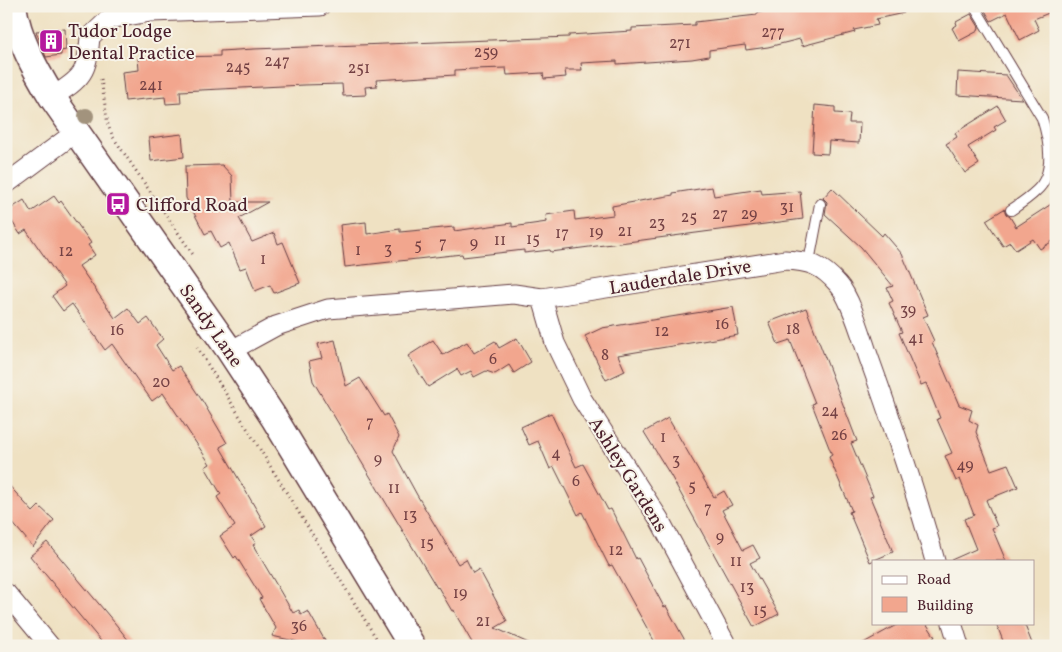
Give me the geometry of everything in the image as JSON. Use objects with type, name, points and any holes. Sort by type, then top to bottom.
[{"type":"street","name":"Sandy Lane","points":[[13,6],[29,56],[52,97],[230,351],[274,418],[412,646]]},
{"type":"street","points":[[52,97],[80,78],[88,63],[90,37],[94,31],[109,19],[151,12],[320,6]]},
{"type":"street","points":[[6,184],[76,132]]},
{"type":"street","name":"Lauderdale Drive","points":[[230,351],[276,326],[328,309],[514,294],[542,298],[785,260],[809,262]]},
{"type":"street","points":[[809,262],[821,268],[840,286],[854,316],[914,486],[935,560]]},
{"type":"street","name":"Ashley Gardens","points":[[542,298],[555,343],[582,399],[659,519],[727,646]]},
{"type":"street","points":[[6,593],[50,646]]},
{"type":"street","points":[[952,624],[958,646]]},
{"type":"lane","points":[[974,6],[1042,118],[1046,128],[1049,156],[1046,177],[1037,191],[1012,210]]},
{"type":"lane","points":[[809,262],[820,204]]},
{"type":"path","points":[[193,339],[381,646]]},
{"type":"building","points":[[785,6],[903,6],[904,13],[876,19],[878,25],[854,30],[855,32],[802,46],[800,39],[746,50],[745,45],[709,50],[709,56],[692,59],[617,64],[617,61],[581,63],[582,70],[565,70],[566,77],[544,79],[543,73],[507,75],[506,68],[473,69],[455,70],[455,75],[376,80],[377,86],[365,87],[366,95],[343,96],[342,84],[180,91],[181,103],[166,104],[165,97],[125,101],[122,72],[139,70],[138,58],[177,54],[177,57],[220,56],[220,51],[254,49],[569,37],[569,35],[632,31],[632,28],[695,25],[695,22],[757,15],[757,13]]},
{"type":"building","points":[[1056,6],[1056,10],[1034,19],[1039,30],[1020,40],[1007,13],[991,21],[983,7]]},
{"type":"building","points":[[971,14],[979,27],[978,31],[959,41],[952,28],[957,25],[956,22]]},
{"type":"building","name":"Tudor Lodge Dental Practice","points":[[65,29],[66,50],[61,51],[61,55],[46,57],[36,31]]},
{"type":"building","points":[[958,72],[1006,75],[1022,99],[957,95]]},
{"type":"building","points":[[815,105],[835,107],[835,113],[850,114],[849,123],[860,123],[859,143],[829,141],[828,154],[812,153]]},
{"type":"building","points":[[998,106],[1006,120],[994,127],[996,130],[968,147],[979,164],[965,173],[946,144],[957,137],[955,133]]},
{"type":"building","points":[[182,134],[184,157],[151,161],[149,138]]},
{"type":"building","points":[[222,165],[232,176],[233,202],[268,202],[239,218],[252,242],[274,233],[278,244],[283,242],[300,283],[274,293],[270,285],[255,291],[246,267],[240,269],[229,243],[220,248],[211,231],[205,234],[186,198],[185,166]]},
{"type":"building","points":[[712,187],[714,196],[761,189],[762,194],[800,191],[803,219],[551,252],[550,250],[524,253],[524,250],[463,257],[462,254],[345,267],[340,225],[366,222],[367,234],[400,229],[400,232],[454,227],[454,231],[512,223],[512,227],[547,222],[546,215],[574,211],[575,220],[613,215],[612,206]]},
{"type":"building","points":[[832,188],[882,236],[884,233],[902,254],[928,315],[923,317],[934,341],[932,342],[959,405],[972,410],[969,420],[978,425],[976,432],[991,470],[1008,464],[1018,487],[986,500],[997,526],[992,528],[1006,560],[951,560],[976,549],[964,519],[974,515],[960,479],[956,481],[945,456],[952,453],[937,419],[940,418],[926,383],[921,385],[899,333],[902,332],[889,303],[893,301],[887,288],[893,286],[861,247],[825,214],[827,202],[823,198]]},
{"type":"building","points":[[54,196],[59,203],[61,201],[91,243],[88,245],[95,255],[79,266],[115,318],[128,308],[140,324],[148,318],[163,339],[156,345],[172,370],[179,366],[203,402],[227,443],[220,447],[266,526],[251,536],[256,543],[253,545],[293,613],[299,610],[301,615],[308,611],[328,646],[317,646],[272,636],[276,628],[259,599],[262,598],[236,556],[234,558],[220,536],[235,526],[217,497],[221,494],[205,467],[210,464],[163,393],[152,401],[112,344],[105,350],[72,304],[63,311],[52,296],[65,286],[26,230],[20,234],[6,212],[24,200],[31,212]]},
{"type":"building","points":[[1056,201],[1056,239],[1040,249],[1033,239],[1016,250],[1010,242],[1003,246],[986,220],[1004,209],[1016,227]]},
{"type":"building","points":[[733,307],[738,335],[618,355],[625,371],[606,380],[585,336],[602,328]]},
{"type":"building","points":[[806,308],[857,441],[851,443],[873,496],[870,497],[893,552],[870,562],[849,512],[852,511],[829,457],[832,455],[812,404],[815,403],[790,340],[778,344],[769,322]]},
{"type":"building","points":[[517,338],[531,362],[514,373],[509,365],[495,374],[486,371],[474,377],[471,371],[461,376],[457,369],[428,387],[408,356],[433,340],[443,355],[467,342],[474,353],[495,341],[499,348]]},
{"type":"building","points":[[335,340],[346,386],[360,378],[384,416],[387,414],[399,437],[393,451],[417,495],[458,564],[466,559],[473,573],[479,569],[507,621],[495,628],[535,646],[474,646],[454,610],[452,611],[437,588],[313,381],[309,361],[322,358],[318,344]]},
{"type":"building","points":[[551,413],[576,467],[583,464],[608,510],[611,509],[636,559],[638,558],[664,607],[666,606],[688,646],[657,646],[612,565],[609,566],[582,512],[578,515],[554,467],[550,469],[538,441],[529,445],[521,427]]},
{"type":"building","points":[[668,418],[714,497],[724,491],[732,505],[722,510],[743,550],[753,545],[760,558],[750,563],[779,614],[754,627],[671,476],[644,432]]},
{"type":"building","points":[[6,482],[33,512],[39,506],[54,520],[33,547],[6,515]]},
{"type":"building","points":[[47,542],[133,646],[105,646],[30,556]]},
{"type":"building","points":[[898,624],[927,624],[935,637],[919,646],[858,646]]},
{"type":"building","points":[[996,624],[1024,624],[1033,646],[1005,646]]},
{"type":"place","name":"Tudor Lodge Dental Practice","points":[[51,41]]},
{"type":"place","name":"Clifford Road","points":[[118,204]]}]
